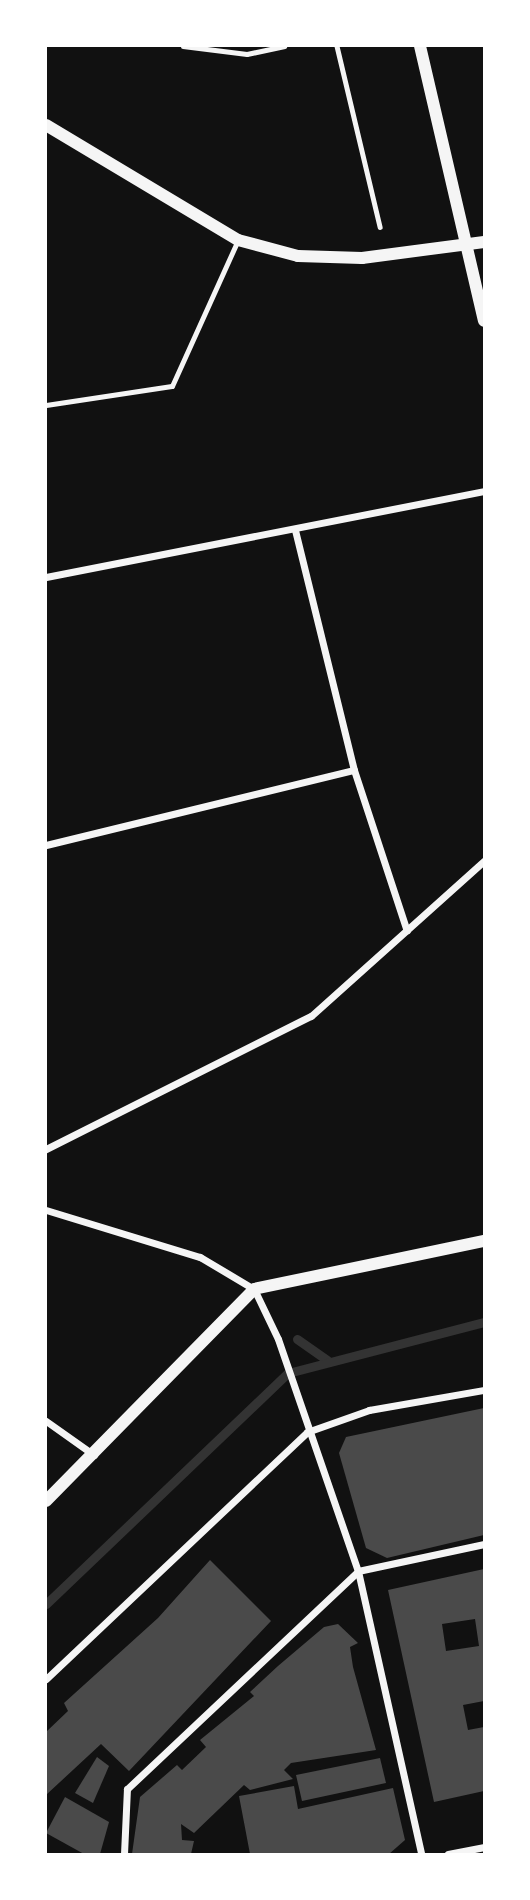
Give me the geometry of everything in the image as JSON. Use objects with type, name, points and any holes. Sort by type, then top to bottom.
[{"type":"street","points":[[421,46],[485,321]]},
{"type":"street","points":[[46,125],[238,240],[298,256],[362,258],[485,242]]},
{"type":"street","points":[[46,577],[485,491]]},
{"type":"street","points":[[295,530],[354,770],[407,931]]},
{"type":"street","points":[[46,845],[354,770]]},
{"type":"street","points":[[46,1149],[311,1016],[485,861]]},
{"type":"street","points":[[46,1210],[200,1257],[254,1289],[278,1339],[307,1432],[358,1571],[421,1854]]},
{"type":"street","points":[[46,1501],[254,1289],[485,1241]]},
{"type":"street","points":[[46,1679],[307,1432],[369,1410],[485,1390]]},
{"type":"street","points":[[46,1421],[94,1455]]},
{"type":"street","points":[[124,1854],[127,1789],[358,1571],[485,1544]]},
{"type":"street","points":[[448,1854],[485,1847]]},
{"type":"lane","points":[[46,405],[172,386],[238,240]]},
{"type":"path","points":[[183,46],[247,54],[284,46]]},
{"type":"path","points":[[337,46],[380,227]]},
{"type":"building","points":[[484,1408],[484,1535],[387,1558],[366,1548],[339,1453],[346,1437]]},
{"type":"building","points":[[210,1560],[271,1621],[129,1771],[101,1744],[46,1795],[46,1732],[68,1711],[64,1703],[158,1618]]},
{"type":"building","points":[[484,1569],[484,1701],[463,1705],[468,1730],[484,1727],[484,1791],[434,1802],[388,1590]],"holes":[[[475,1619],[479,1646],[446,1651],[442,1624]]]},
{"type":"building","points":[[338,1624],[358,1643],[350,1647],[353,1667],[376,1750],[291,1763],[284,1770],[293,1779],[250,1790],[244,1785],[194,1833],[181,1824],[182,1840],[194,1841],[191,1854],[132,1854],[140,1797],[177,1765],[182,1770],[206,1747],[200,1740],[254,1696],[250,1692],[278,1666],[324,1627]]},
{"type":"building","points":[[97,1757],[109,1766],[93,1803],[75,1793]]},
{"type":"building","points":[[380,1758],[386,1783],[302,1801],[296,1775]]},
{"type":"building","points":[[294,1786],[298,1809],[393,1788],[405,1840],[389,1854],[250,1854],[239,1796]]},
{"type":"building","points":[[65,1797],[109,1822],[100,1854],[84,1854],[46,1833]]},
{"type":"waterway","points":[[46,1604],[288,1373],[484,1322]]},
{"type":"waterway","points":[[297,1339],[327,1360]]}]
